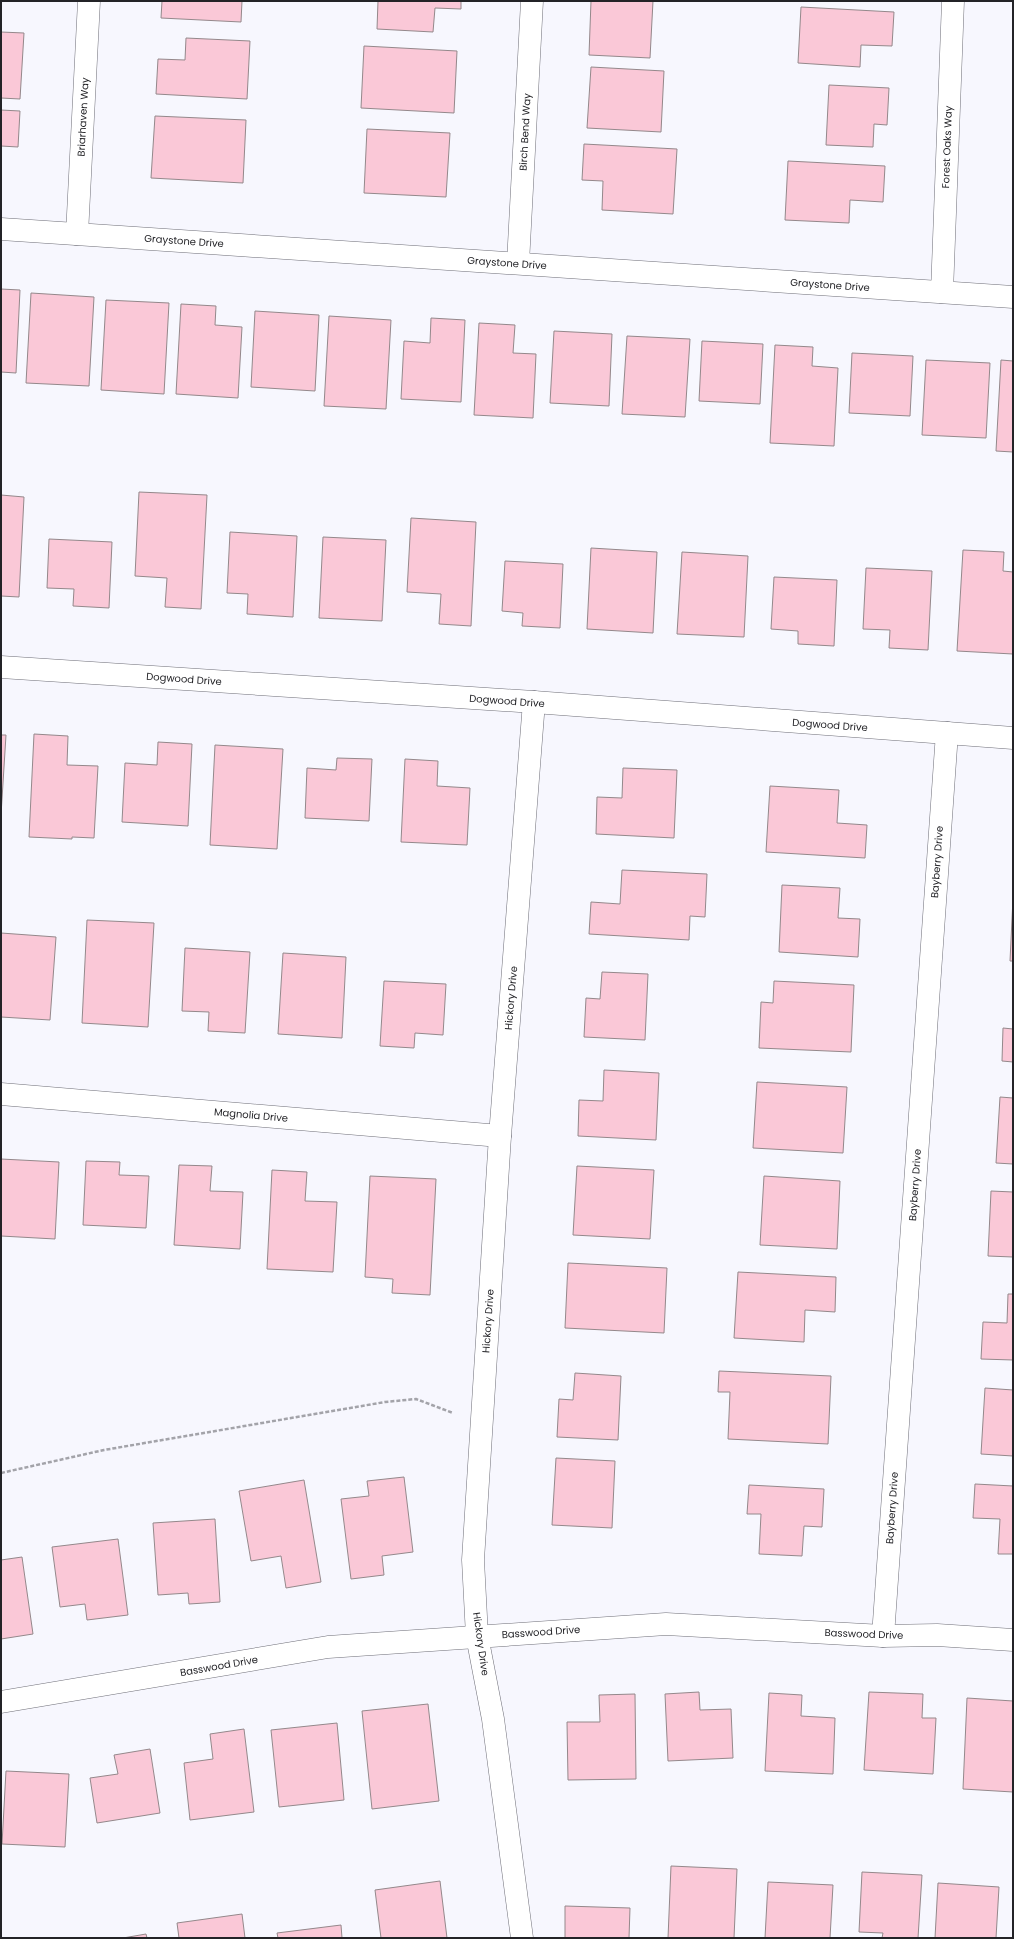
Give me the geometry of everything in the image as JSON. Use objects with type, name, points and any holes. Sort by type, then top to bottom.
[{"type":"street","name":"Briarhaven Way","points":[[77,234],[89,1]]},
{"type":"street","name":"Birch Bend Way","points":[[518,263],[532,1]]},
{"type":"street","name":"Forest Oaks Way","points":[[942,292],[953,1]]},
{"type":"street","name":"Graystone Drive","points":[[1,229],[1013,297]]},
{"type":"street","name":"Dogwood Drive","points":[[1,667],[534,702],[1013,738]]},
{"type":"street","name":"Hickory Drive","points":[[522,1938],[492,1719],[477,1636],[472,1560],[500,1136],[534,702]]},
{"type":"street","name":"Bayberry Drive","points":[[883,1636],[946,733]]},
{"type":"street","name":"Magnolia Drive","points":[[1,1094],[500,1136]]},
{"type":"street","name":"Basswood Drive","points":[[1,1702],[328,1647],[666,1624],[883,1636],[937,1635],[1013,1640]]},
{"type":"path","points":[[1,1473],[104,1450],[385,1402],[416,1399],[481,1423]]},
{"type":"building","points":[[162,1],[242,1],[241,22],[161,18]]},
{"type":"building","points":[[378,1],[461,1],[461,9],[435,8],[433,32],[377,29]]},
{"type":"building","points":[[591,1],[653,1],[650,58],[589,55]]},
{"type":"building","points":[[801,7],[894,12],[892,46],[861,45],[860,67],[798,63]]},
{"type":"building","points":[[1,32],[24,33],[20,99],[1,98]]},
{"type":"building","points":[[186,38],[250,41],[247,99],[156,94],[158,59],[185,60]]},
{"type":"building","points":[[364,46],[457,51],[454,113],[361,108]]},
{"type":"building","points":[[591,67],[664,71],[661,132],[587,128]]},
{"type":"building","points":[[829,85],[889,88],[887,125],[874,124],[873,147],[826,145]]},
{"type":"building","points":[[1,110],[20,111],[18,147],[1,146]]},
{"type":"building","points":[[155,116],[246,120],[243,183],[151,178]]},
{"type":"building","points":[[367,129],[450,133],[446,197],[364,193]]},
{"type":"building","points":[[584,144],[677,149],[673,214],[602,210],[603,181],[582,180]]},
{"type":"building","points":[[788,161],[885,166],[883,202],[850,200],[849,223],[785,220]]},
{"type":"building","points":[[1,289],[20,290],[16,373],[1,372]]},
{"type":"building","points":[[31,293],[94,297],[89,386],[26,383]]},
{"type":"building","points":[[106,300],[169,303],[164,394],[101,390]]},
{"type":"building","points":[[181,304],[216,306],[215,325],[242,327],[238,398],[176,394]]},
{"type":"building","points":[[255,311],[319,315],[315,391],[251,387]]},
{"type":"building","points":[[329,316],[391,320],[386,409],[324,406]]},
{"type":"building","points":[[431,318],[465,320],[461,402],[401,399],[404,341],[430,343]]},
{"type":"building","points":[[479,323],[515,325],[513,353],[536,354],[533,418],[474,415]]},
{"type":"building","points":[[554,331],[612,334],[609,406],[550,403]]},
{"type":"building","points":[[627,336],[690,339],[685,417],[622,414]]},
{"type":"building","points":[[702,341],[763,344],[760,404],[699,401]]},
{"type":"building","points":[[775,345],[813,347],[812,366],[838,368],[834,446],[770,443]]},
{"type":"building","points":[[852,353],[913,356],[910,416],[849,413]]},
{"type":"building","points":[[926,360],[990,363],[986,438],[922,435]]},
{"type":"building","points":[[1001,360],[1013,361],[1013,452],[996,451]]},
{"type":"building","points":[[139,492],[207,495],[201,609],[165,607],[167,578],[135,576]]},
{"type":"building","points":[[1,495],[24,497],[19,597],[1,596]]},
{"type":"building","points":[[411,518],[476,522],[471,626],[439,624],[441,594],[407,592]]},
{"type":"building","points":[[230,532],[297,536],[293,617],[247,614],[248,594],[227,593]]},
{"type":"building","points":[[323,537],[386,540],[382,621],[319,618]]},
{"type":"building","points":[[49,539],[112,542],[109,608],[73,606],[74,589],[47,588]]},
{"type":"building","points":[[591,548],[657,552],[653,633],[587,629]]},
{"type":"building","points":[[963,550],[1004,552],[1003,571],[1013,572],[1013,654],[957,651]]},
{"type":"building","points":[[682,552],[748,556],[744,637],[677,634]]},
{"type":"building","points":[[505,561],[563,564],[560,628],[522,626],[523,613],[502,611]]},
{"type":"building","points":[[866,568],[932,571],[928,650],[889,648],[890,630],[863,629]]},
{"type":"building","points":[[774,577],[837,580],[834,646],[798,644],[798,631],[771,629]]},
{"type":"building","points":[[34,734],[68,736],[67,765],[98,766],[94,838],[72,837],[72,839],[29,837]]},
{"type":"building","points":[[1,735],[6,735],[1,815]]},
{"type":"building","points":[[158,742],[192,744],[188,826],[122,822],[125,763],[157,765]]},
{"type":"building","points":[[215,745],[283,749],[277,849],[210,845]]},
{"type":"building","points":[[337,758],[372,759],[369,821],[305,818],[307,768],[336,770]]},
{"type":"building","points":[[405,759],[438,761],[437,786],[470,788],[467,845],[401,842]]},
{"type":"building","points":[[623,768],[677,770],[674,838],[596,834],[597,797],[622,798]]},
{"type":"building","points":[[770,786],[839,790],[837,823],[867,825],[865,858],[766,852]]},
{"type":"building","points":[[622,870],[707,874],[705,917],[690,916],[689,940],[589,934],[591,902],[620,904]]},
{"type":"building","points":[[782,885],[840,888],[838,918],[860,919],[858,957],[779,952]]},
{"type":"building","points":[[1013,898],[1013,961],[1010,961]]},
{"type":"building","points":[[87,920],[154,923],[148,1027],[82,1023]]},
{"type":"building","points":[[1,933],[56,937],[50,1020],[1,1017]]},
{"type":"building","points":[[185,948],[250,952],[245,1033],[208,1031],[209,1012],[182,1011]]},
{"type":"building","points":[[283,953],[346,957],[342,1038],[278,1034]]},
{"type":"building","points":[[602,972],[648,974],[645,1040],[584,1037],[586,998],[600,999]]},
{"type":"building","points":[[384,981],[446,984],[443,1035],[415,1033],[414,1048],[380,1046]]},
{"type":"building","points":[[774,981],[854,985],[851,1052],[759,1048],[761,1002],[773,1003]]},
{"type":"building","points":[[1003,1028],[1013,1029],[1013,1062],[1002,1061]]},
{"type":"building","points":[[604,1070],[659,1073],[656,1140],[578,1136],[579,1100],[603,1101]]},
{"type":"building","points":[[757,1082],[847,1087],[843,1153],[753,1148]]},
{"type":"building","points":[[1000,1097],[1013,1098],[1013,1164],[996,1163]]},
{"type":"building","points":[[1,1159],[59,1162],[55,1239],[1,1236]]},
{"type":"building","points":[[86,1161],[120,1162],[119,1175],[149,1176],[146,1228],[83,1225]]},
{"type":"building","points":[[179,1165],[212,1166],[210,1191],[243,1192],[240,1249],[174,1245]]},
{"type":"building","points":[[577,1166],[654,1170],[650,1239],[573,1235]]},
{"type":"building","points":[[272,1170],[307,1172],[305,1201],[337,1202],[333,1272],[267,1269]]},
{"type":"building","points":[[370,1176],[436,1179],[430,1295],[392,1293],[393,1279],[365,1277]]},
{"type":"building","points":[[764,1176],[840,1181],[837,1249],[760,1245]]},
{"type":"building","points":[[991,1191],[1013,1192],[1013,1257],[988,1256]]},
{"type":"building","points":[[568,1263],[667,1268],[664,1333],[565,1328]]},
{"type":"building","points":[[738,1272],[836,1277],[835,1312],[805,1310],[804,1342],[734,1338]]},
{"type":"building","points":[[1008,1294],[1013,1294],[1013,1360],[981,1359],[983,1322],[1007,1323]]},
{"type":"building","points":[[719,1371],[831,1376],[828,1444],[728,1439],[730,1392],[718,1392]]},
{"type":"building","points":[[575,1373],[621,1376],[618,1440],[557,1437],[559,1399],[573,1400]]},
{"type":"building","points":[[985,1388],[1013,1390],[1013,1456],[981,1454]]},
{"type":"building","points":[[556,1458],[615,1461],[612,1528],[552,1525]]},
{"type":"building","points":[[404,1477],[413,1552],[382,1556],[384,1575],[351,1579],[341,1499],[369,1496],[367,1481]]},
{"type":"building","points":[[304,1480],[321,1582],[286,1588],[281,1556],[251,1561],[239,1491]]},
{"type":"building","points":[[975,1484],[1013,1486],[1013,1554],[998,1554],[1000,1519],[973,1518]]},
{"type":"building","points":[[749,1485],[824,1489],[822,1527],[804,1526],[802,1556],[759,1554],[761,1514],[747,1514]]},
{"type":"building","points":[[215,1519],[220,1602],[189,1604],[188,1593],[158,1595],[153,1523]]},
{"type":"building","points":[[118,1539],[128,1615],[87,1620],[85,1604],[60,1607],[52,1547]]},
{"type":"building","points":[[22,1557],[33,1634],[1,1639],[1,1560]]},
{"type":"building","points":[[699,1692],[700,1710],[731,1709],[733,1758],[668,1761],[665,1694]]},
{"type":"building","points":[[869,1692],[923,1694],[922,1718],[936,1718],[933,1774],[864,1770]]},
{"type":"building","points":[[769,1693],[802,1695],[801,1716],[835,1718],[833,1774],[765,1771]]},
{"type":"building","points":[[635,1694],[636,1779],[568,1780],[567,1722],[600,1722],[599,1695]]},
{"type":"building","points":[[967,1698],[1013,1701],[1013,1792],[963,1789]]},
{"type":"building","points":[[428,1704],[439,1801],[372,1809],[362,1711]]},
{"type":"building","points":[[337,1723],[344,1800],[279,1807],[271,1730]]},
{"type":"building","points":[[244,1729],[254,1812],[190,1820],[184,1763],[213,1759],[210,1734]]},
{"type":"building","points":[[150,1749],[160,1813],[97,1823],[90,1778],[118,1774],[114,1755]]},
{"type":"building","points":[[6,1771],[69,1774],[65,1847],[2,1844]]},
{"type":"building","points":[[671,1866],[737,1869],[734,1938],[668,1938]]},
{"type":"building","points":[[862,1872],[922,1875],[918,1938],[882,1938],[883,1933],[859,1932]]},
{"type":"building","points":[[440,1881],[447,1938],[381,1938],[375,1890]]},
{"type":"building","points":[[768,1882],[833,1885],[830,1938],[765,1938]]},
{"type":"building","points":[[938,1883],[999,1887],[996,1938],[935,1938]]},
{"type":"building","points":[[565,1906],[630,1908],[629,1938],[565,1938]]},
{"type":"building","points":[[242,1914],[245,1938],[179,1938],[177,1923]]},
{"type":"building","points":[[341,1925],[342,1938],[278,1938],[277,1933]]},
{"type":"building","points":[[146,1934],[147,1938],[123,1938]]}]
